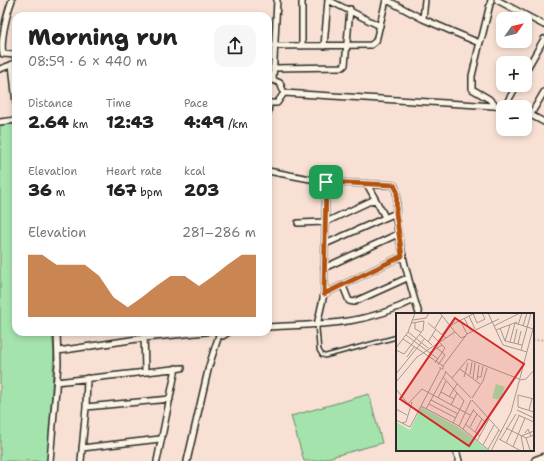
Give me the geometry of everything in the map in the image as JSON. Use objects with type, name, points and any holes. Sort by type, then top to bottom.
[{"type":"street","points":[[12,0],[4,22],[1,48],[3,54],[12,55]]},
{"type":"street","points":[[272,72],[277,0]]},
{"type":"street","points":[[302,0],[302,46]]},
{"type":"street","points":[[324,46],[328,0],[350,9],[380,26]]},
{"type":"street","points":[[274,46],[345,46],[374,44],[386,0],[473,42],[480,42]]},
{"type":"street","points":[[423,19],[425,0]]},
{"type":"street","points":[[491,0],[472,76],[472,89],[489,99],[495,105]]},
{"type":"street","points":[[497,0],[544,25]]},
{"type":"street","points":[[510,7],[512,0]]},
{"type":"street","points":[[273,68],[340,68],[345,65],[345,46],[350,9]]},
{"type":"street","points":[[532,60],[544,39]]},
{"type":"street","points":[[0,69],[12,64]]},
{"type":"street","points":[[272,81],[282,86],[284,93]]},
{"type":"street","points":[[532,112],[544,92]]},
{"type":"street","points":[[284,93],[495,105]]},
{"type":"street","points":[[272,103],[277,103],[284,93]]},
{"type":"street","points":[[532,115],[544,122]]},
{"type":"street","points":[[0,122],[12,120]]},
{"type":"street","points":[[272,172],[326,182],[394,185],[397,191],[396,213],[402,256],[407,278],[419,313]]},
{"type":"street","points":[[317,325],[324,294],[326,182]]},
{"type":"street","points":[[367,184],[385,217]]},
{"type":"street","points":[[298,223],[326,222],[375,199]]},
{"type":"street","points":[[325,244],[396,213]]},
{"type":"street","points":[[324,268],[398,234]]},
{"type":"street","points":[[324,294],[402,256]]},
{"type":"street","points":[[343,286],[349,301],[354,302],[407,278]]},
{"type":"street","points":[[272,327],[317,325],[369,318],[393,310],[414,300]]},
{"type":"street","points":[[50,461],[58,351],[57,336]]},
{"type":"street","points":[[58,351],[139,336]]},
{"type":"street","points":[[144,336],[145,372]]},
{"type":"street","points":[[187,461],[217,336]]},
{"type":"street","points":[[56,382],[179,368],[160,438],[157,461]]},
{"type":"street","points":[[81,461],[87,378]]},
{"type":"street","points":[[86,407],[170,399]]},
{"type":"street","points":[[82,448],[160,438]]},
{"type":"street","points":[[456,451],[459,461]]},
{"type":"lane","points":[[317,325],[319,350],[322,355],[325,356],[396,337]]},
{"type":"path","points":[[534,341],[544,339]]},
{"type":"green space","points":[[12,124],[12,336],[52,336],[54,352],[48,461],[0,461],[0,125]]},
{"type":"green space","points":[[369,394],[382,443],[316,461],[304,461],[291,416]]},
{"type":"route","points":[[326,182],[394,185],[397,191],[396,213],[398,238],[402,256],[324,294],[325,244],[326,182]]}]
